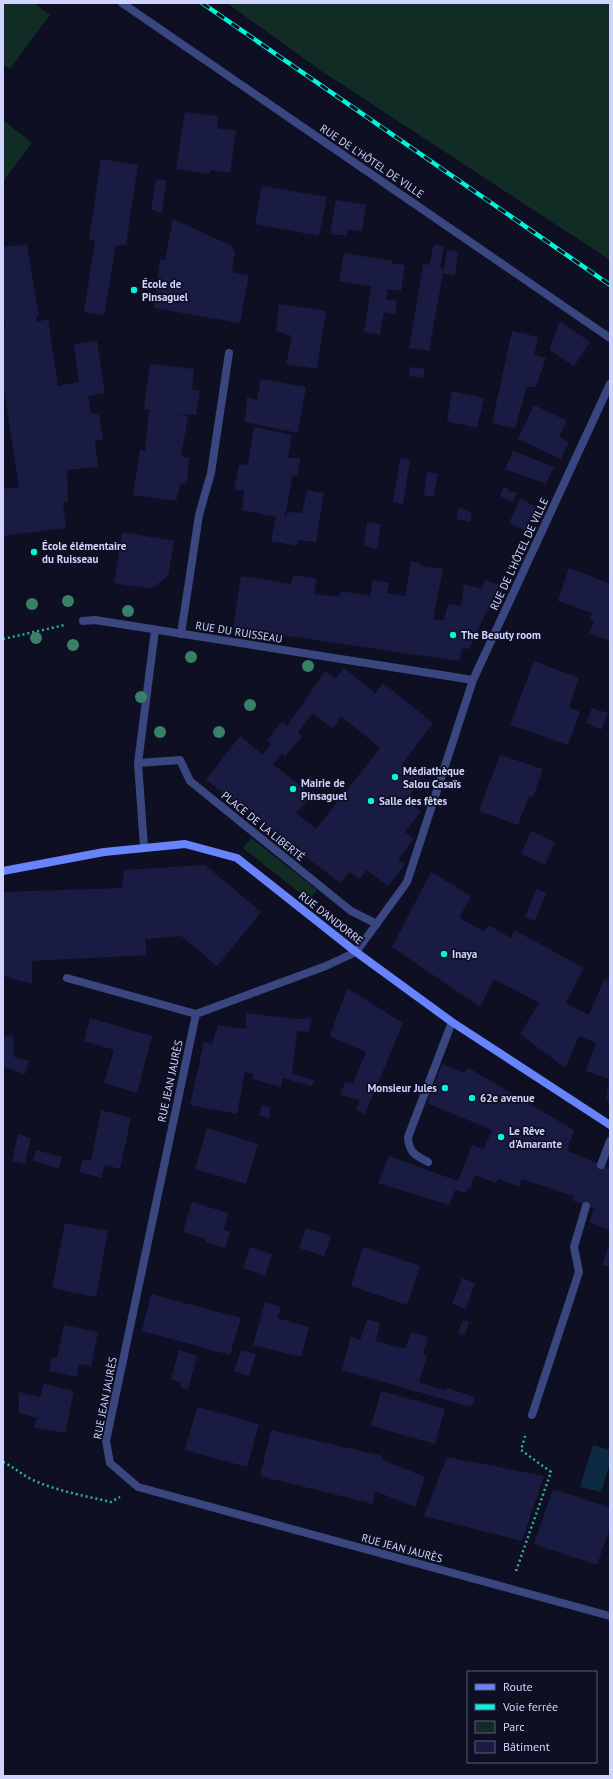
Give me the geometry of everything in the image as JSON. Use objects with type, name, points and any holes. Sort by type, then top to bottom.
[{"type":"main road","name":"RUE D'ANDORRE","points":[[3,871],[104,852],[185,844],[237,858],[356,952],[452,1022],[610,1125]]},
{"type":"street","name":"RUE DE L'HÔTEL DE VILLE","points":[[122,3],[610,338]]},
{"type":"street","points":[[181,634],[199,515],[211,473],[229,353]]},
{"type":"street","name":"RUE DE L'HÔTEL DE VILLE","points":[[356,952],[407,882],[473,680],[610,384]]},
{"type":"street","name":"RUE DU RUISSEAU","points":[[83,621],[95,620],[473,680]]},
{"type":"street","points":[[144,847],[138,763],[155,630]]},
{"type":"street","name":"PLACE DE LA LIBERTÉ","points":[[138,763],[180,760],[190,781],[351,911],[377,924]]},
{"type":"street","points":[[67,978],[196,1014],[319,969],[356,952]]},
{"type":"street","name":"RUE JEAN JAURÈS","points":[[196,1014],[106,1441],[110,1463],[138,1487],[610,1616]]},
{"type":"street","points":[[428,1162],[416,1155],[409,1147],[408,1137],[452,1022]]},
{"type":"street","points":[[601,1165],[610,1141]]},
{"type":"street","points":[[532,1415],[580,1272],[574,1247],[586,1206]]},
{"type":"path","points":[[3,639],[83,621]]},
{"type":"path","points":[[510,1589],[552,1472],[521,1450],[532,1415]]},
{"type":"path","points":[[3,1462],[12,1466],[31,1479],[70,1493],[111,1502],[138,1487]]},
{"type":"green space","points":[[3,3],[34,3],[50,15],[10,69],[3,64]]},
{"type":"green space","points":[[227,3],[610,3],[610,260],[320,70]]},
{"type":"green space","points":[[3,120],[32,143],[3,181]]},
{"type":"green space","points":[[251,838],[317,890],[309,900],[243,848]]},
{"type":"water","points":[[593,1445],[610,1450],[610,1463],[601,1492],[580,1487]]},
{"type":"building","points":[[185,112],[218,116],[217,128],[236,131],[230,173],[210,170],[209,174],[176,169]]},
{"type":"building","points":[[101,159],[138,165],[126,245],[116,245],[104,315],[84,312],[95,241],[89,240]]},
{"type":"building","points":[[156,179],[166,181],[162,214],[151,209]]},
{"type":"building","points":[[262,186],[327,197],[319,236],[255,224]]},
{"type":"building","points":[[336,200],[366,205],[362,231],[348,229],[347,236],[330,234]]},
{"type":"building","points":[[173,219],[230,245],[235,252],[232,272],[249,275],[240,323],[154,308],[160,259],[165,260]]},
{"type":"building","points":[[27,244],[39,316],[36,317],[37,322],[48,319],[58,386],[79,382],[74,344],[97,341],[105,393],[88,396],[91,413],[99,415],[103,440],[95,441],[98,467],[67,470],[68,501],[63,502],[66,528],[3,536],[3,489],[19,487],[3,383],[3,334],[5,325],[3,320],[3,247]]},
{"type":"building","points":[[434,244],[444,246],[440,268],[444,269],[447,250],[458,252],[455,275],[443,273],[429,351],[409,348],[423,264],[429,265]]},
{"type":"building","points":[[344,253],[392,261],[392,263],[405,265],[401,291],[388,289],[386,299],[397,301],[395,314],[384,312],[380,335],[364,332],[371,286],[339,281]]},
{"type":"building","points":[[279,304],[326,311],[317,369],[286,364],[292,336],[276,331]]},
{"type":"building","points":[[560,321],[590,342],[574,366],[549,350]]},
{"type":"building","points":[[512,331],[538,337],[534,355],[546,358],[536,387],[527,387],[515,428],[492,423]]},
{"type":"building","points":[[150,364],[194,369],[192,389],[200,391],[196,415],[173,414],[188,416],[181,456],[189,458],[187,483],[180,484],[176,501],[133,495],[140,450],[145,451],[149,410],[158,411],[144,409]]},
{"type":"building","points":[[410,367],[425,369],[423,378],[409,376]]},
{"type":"building","points":[[261,379],[306,387],[298,433],[245,422],[247,397],[257,400]]},
{"type":"building","points":[[452,391],[484,398],[477,428],[447,421]]},
{"type":"building","points":[[534,405],[567,421],[559,437],[569,442],[561,459],[518,439]]},
{"type":"building","points":[[254,427],[292,435],[288,458],[300,458],[298,476],[293,475],[284,519],[287,512],[302,513],[307,490],[324,493],[316,542],[298,540],[297,546],[271,541],[276,517],[242,510],[244,491],[234,490],[239,465],[248,464]]},
{"type":"building","points":[[513,451],[554,467],[546,484],[505,469]]},
{"type":"building","points":[[400,458],[410,460],[403,504],[393,502]]},
{"type":"building","points":[[427,472],[438,474],[433,497],[424,495]]},
{"type":"building","points":[[503,487],[509,489],[508,491],[517,493],[513,502],[500,496]]},
{"type":"building","points":[[520,498],[536,507],[525,530],[509,523]]},
{"type":"building","points":[[459,507],[472,513],[470,522],[456,519]]},
{"type":"building","points":[[367,522],[381,524],[377,549],[364,546]]},
{"type":"building","points":[[122,532],[174,541],[168,576],[151,589],[114,583]]},
{"type":"building","points":[[411,561],[420,563],[420,566],[443,569],[433,620],[444,620],[448,604],[461,606],[464,584],[482,589],[485,580],[499,585],[469,649],[462,648],[459,661],[233,628],[241,576],[291,584],[293,575],[317,579],[314,594],[339,597],[340,591],[370,596],[373,580],[389,583],[387,593],[405,596]]},
{"type":"building","points":[[569,568],[610,584],[610,641],[589,633],[594,621],[590,619],[592,613],[558,601]]},
{"type":"building","points":[[534,661],[579,678],[569,707],[580,712],[568,745],[510,725]]},
{"type":"building","points":[[344,668],[375,693],[383,683],[433,723],[402,764],[421,780],[406,800],[421,811],[405,832],[414,839],[398,859],[405,864],[388,886],[367,870],[359,879],[349,872],[340,883],[206,780],[240,736],[263,755],[271,744],[267,740],[282,721],[287,726],[325,671],[335,679]],"holes":[[[313,713],[333,729],[341,716],[380,748],[316,829],[296,813],[313,796],[273,764],[282,753],[285,756],[302,737],[298,732]]]},
{"type":"building","points":[[592,708],[608,713],[601,730],[586,723]]},
{"type":"building","points":[[500,755],[543,769],[533,797],[529,796],[518,825],[479,811]]},
{"type":"building","points":[[531,831],[555,842],[545,865],[521,854]]},
{"type":"building","points":[[205,865],[261,912],[217,966],[181,936],[145,939],[147,955],[32,961],[32,984],[3,976],[3,892],[122,888],[124,870]]},
{"type":"building","points":[[431,872],[471,896],[459,918],[483,931],[490,926],[511,938],[514,930],[584,968],[566,1003],[589,1015],[604,979],[610,981],[610,1103],[606,1100],[609,1079],[586,1071],[596,1043],[579,1036],[565,1068],[520,1034],[539,1003],[494,979],[480,1007],[392,947]]},
{"type":"building","points":[[537,889],[546,893],[535,921],[525,917]]},
{"type":"building","points":[[347,988],[403,1023],[365,1114],[356,1110],[360,1100],[340,1095],[345,1082],[353,1084],[366,1052],[330,1036]]},
{"type":"building","points":[[246,1013],[298,1019],[312,1018],[309,1032],[297,1031],[292,1074],[315,1080],[312,1086],[283,1078],[281,1087],[252,1079],[253,1074],[245,1072],[237,1114],[190,1105],[204,1042],[212,1044],[218,1025],[246,1029]]},
{"type":"building","points":[[90,1018],[152,1036],[137,1093],[104,1083],[114,1050],[84,1041]]},
{"type":"building","points":[[13,1035],[14,1057],[29,1061],[25,1074],[3,1067],[3,1036]]},
{"type":"building","points":[[442,1064],[464,1073],[467,1067],[574,1130],[567,1151],[610,1168],[610,1230],[589,1222],[594,1209],[572,1200],[574,1196],[522,1179],[519,1187],[498,1179],[496,1183],[475,1175],[470,1189],[468,1188],[465,1193],[455,1190],[449,1205],[378,1183],[389,1156],[458,1181],[472,1145],[484,1149],[492,1130],[427,1103]]},
{"type":"building","points":[[262,1106],[271,1107],[269,1118],[259,1115]]},
{"type":"building","points":[[101,1110],[131,1118],[120,1169],[105,1165],[101,1178],[79,1172],[83,1159],[91,1161]]},
{"type":"building","points":[[207,1128],[258,1144],[246,1184],[195,1169]]},
{"type":"building","points":[[18,1134],[31,1138],[25,1164],[12,1161]]},
{"type":"building","points":[[36,1150],[62,1157],[59,1168],[33,1161]]},
{"type":"building","points":[[192,1202],[228,1213],[224,1230],[230,1232],[225,1248],[205,1242],[206,1239],[183,1232]]},
{"type":"building","points":[[65,1223],[108,1231],[96,1297],[52,1288]]},
{"type":"building","points":[[306,1228],[331,1236],[324,1256],[299,1248]]},
{"type":"building","points":[[610,1242],[610,1267],[602,1265]]},
{"type":"building","points":[[250,1247],[272,1254],[265,1276],[243,1268]]},
{"type":"building","points":[[363,1247],[420,1266],[407,1305],[351,1286]]},
{"type":"building","points":[[462,1278],[475,1283],[466,1309],[452,1304]]},
{"type":"building","points":[[151,1294],[241,1318],[230,1355],[142,1331]]},
{"type":"building","points":[[265,1302],[281,1307],[277,1318],[309,1327],[301,1357],[253,1345]]},
{"type":"building","points":[[367,1319],[380,1323],[376,1341],[405,1349],[411,1332],[428,1337],[423,1354],[427,1356],[419,1382],[446,1391],[447,1388],[475,1397],[471,1407],[342,1370],[351,1336],[360,1340]]},
{"type":"building","points":[[463,1320],[469,1322],[465,1335],[458,1333]]},
{"type":"building","points":[[64,1325],[98,1332],[91,1366],[79,1364],[77,1377],[49,1371],[52,1357],[57,1358]]},
{"type":"building","points":[[179,1350],[197,1356],[188,1390],[180,1387],[181,1383],[171,1379]]},
{"type":"building","points":[[241,1350],[256,1354],[249,1376],[234,1371]]},
{"type":"building","points":[[44,1384],[74,1391],[65,1433],[34,1427],[37,1418],[19,1413],[19,1392],[40,1397]]},
{"type":"building","points":[[381,1391],[445,1409],[435,1444],[371,1426]]},
{"type":"building","points":[[197,1407],[259,1424],[247,1467],[185,1450]]},
{"type":"building","points":[[271,1430],[382,1456],[383,1460],[425,1477],[415,1507],[375,1491],[373,1504],[260,1476]]},
{"type":"building","points":[[447,1457],[544,1476],[522,1541],[424,1516]]},
{"type":"building","points":[[553,1489],[610,1508],[610,1527],[597,1565],[534,1544]]},
{"type":"railway","points":[[202,3],[610,285]]},
{"type":"place","name":"École de Pinsaguel","points":[[134,290]]},
{"type":"place","name":"École élémentaire du Ruisseau","points":[[34,552]]},
{"type":"place","name":"The Beauty room","points":[[453,635]]},
{"type":"place","name":"Médiathèque Salou Casaïs","points":[[395,777]]},
{"type":"place","name":"Mairie de Pinsaguel","points":[[293,789]]},
{"type":"place","name":"Salle des fêtes","points":[[371,801]]},
{"type":"place","name":"Inaya","points":[[444,954]]},
{"type":"place","name":"Monsieur Jules","points":[[445,1088]]},
{"type":"place","name":"62e avenue","points":[[472,1098]]},
{"type":"place","name":"Le Rêve d'Amarante","points":[[501,1137]]}]
